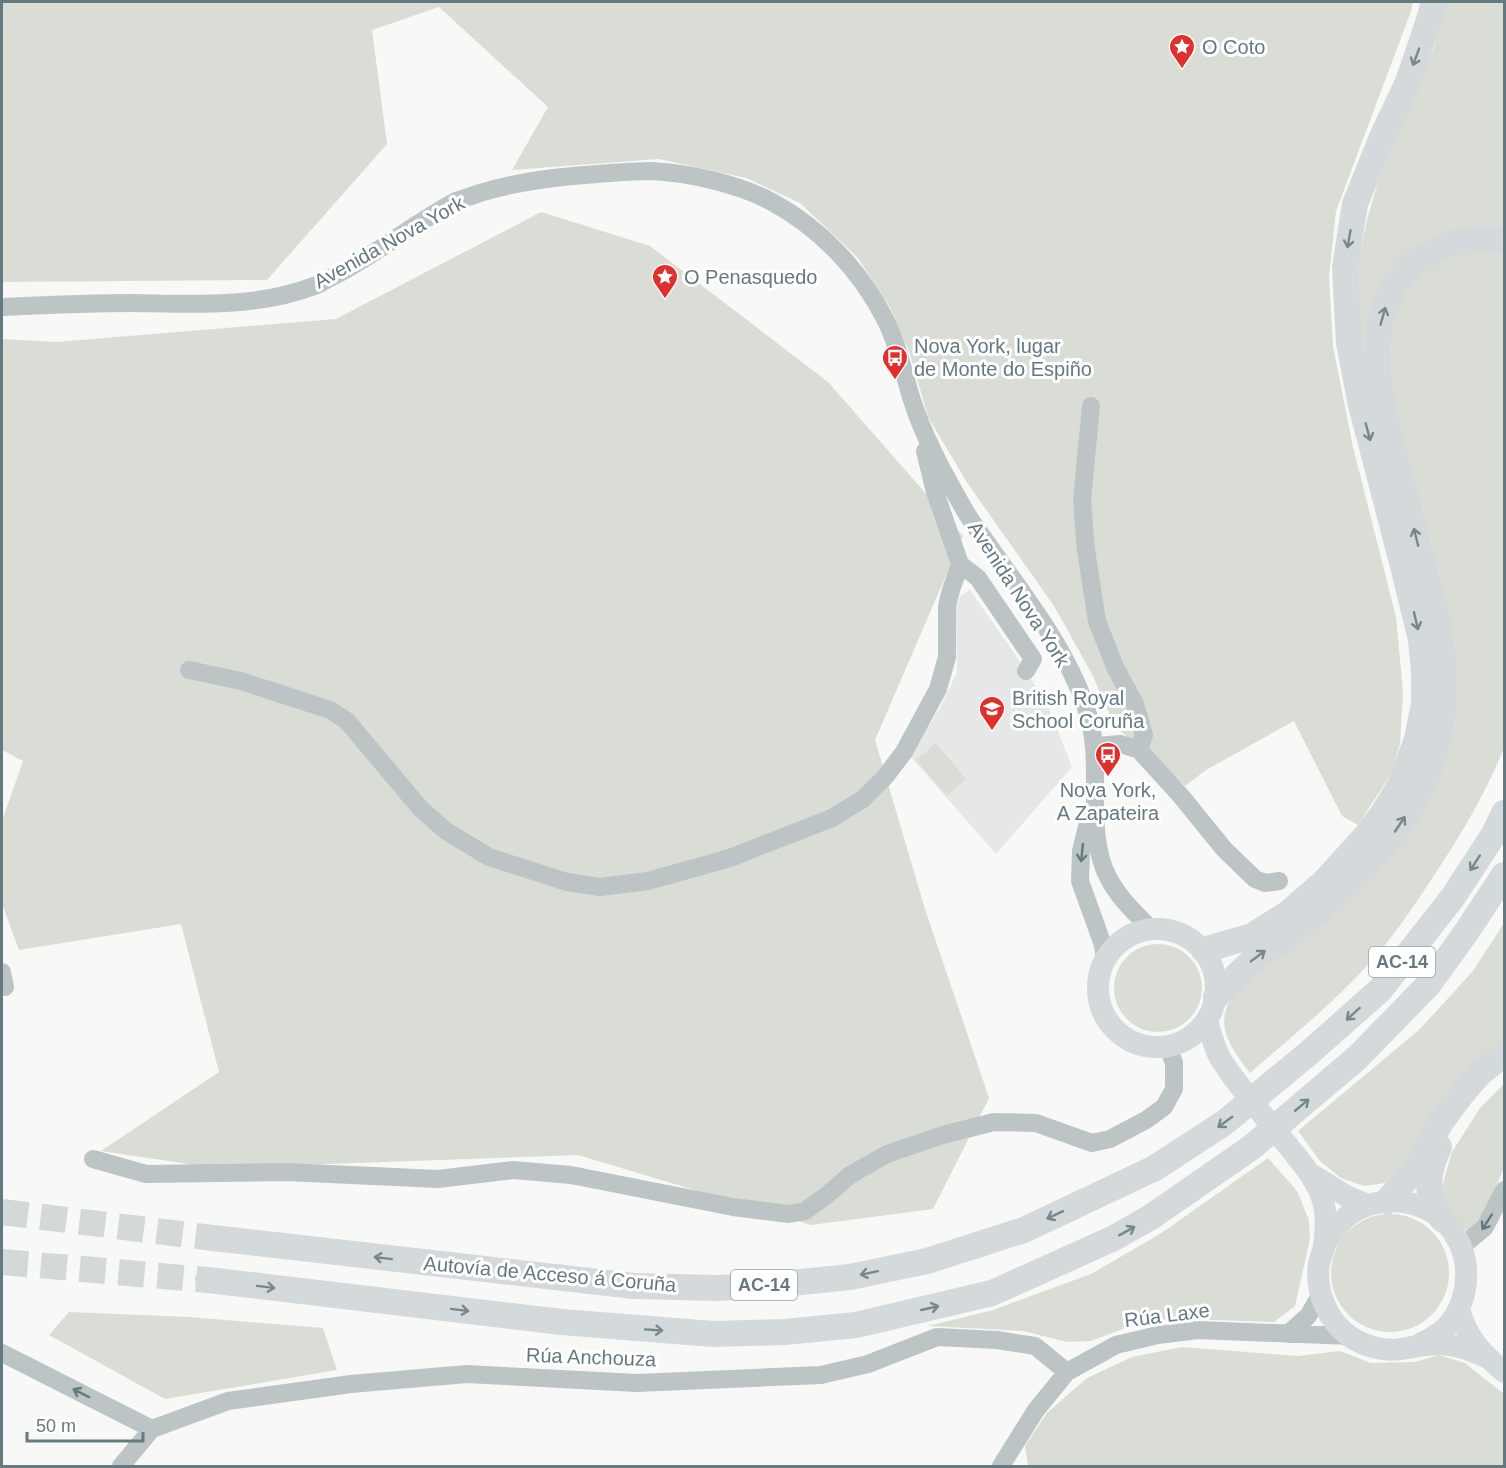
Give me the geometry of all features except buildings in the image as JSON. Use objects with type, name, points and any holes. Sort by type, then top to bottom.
[{"type":"highway","points":[[1204,950],[1252,936],[1287,914],[1324,882],[1365,837],[1384,812],[1400,785],[1418,739],[1424,704],[1421,640],[1361,405],[1349,343],[1345,267],[1355,204],[1382,137],[1408,82],[1434,2]]},
{"type":"highway","points":[[1216,997],[1243,968],[1290,936],[1368,864],[1407,813],[1426,777],[1438,746],[1444,684],[1443,653],[1433,603],[1382,405],[1377,344],[1382,314],[1393,287],[1412,264],[1449,244],[1484,239],[1504,241]]},
{"type":"highway","name":"Autovía de Acceso á Coruña","points":[[213,1238],[634,1286],[719,1288],[850,1277],[927,1261],[1024,1230],[1155,1168],[1224,1123],[1310,1052],[1380,990],[1453,897],[1494,834],[1504,813]]},
{"type":"highway","name":"AC-14","points":[[208,1280],[562,1322],[713,1334],[785,1332],[856,1325],[992,1293],[1114,1238],[1151,1217],[1252,1147],[1358,1057],[1429,984],[1504,875]]},
{"type":"highway","points":[[1358,1057],[1388,1038],[1444,985],[1504,904]]},
{"type":"highway","points":[[1377,1203],[1414,1171],[1441,1122],[1461,1095],[1479,1074],[1504,1054]]},
{"type":"highway","points":[[1443,1220],[1432,1201],[1429,1183],[1432,1163],[1455,1121],[1473,1098],[1504,1068]]},
{"type":"main road","points":[[1172,1046],[1188,1039],[1207,1022],[1213,1010],[1217,981],[1213,965],[1204,950],[1193,940],[1180,932],[1165,928],[1150,928],[1132,933],[1116,944],[1105,959],[1099,975],[1098,992],[1101,1008],[1109,1023],[1120,1035],[1135,1043],[1151,1047],[1172,1046],[1222,1062]]},
{"type":"main road","points":[[1207,1022],[1222,1062],[1310,1173],[1323,1198],[1326,1216],[1324,1247]]},
{"type":"main road","points":[[1310,1173],[1348,1197],[1377,1203],[1407,1202],[1426,1209],[1443,1220],[1454,1233],[1467,1268],[1466,1288],[1459,1308],[1449,1324],[1435,1337],[1417,1346]]},
{"type":"main road","points":[[1377,1203],[1349,1215],[1334,1229],[1324,1247],[1319,1262],[1318,1278],[1327,1311],[1337,1325],[1366,1345],[1400,1350],[1441,1344],[1463,1347],[1486,1357]]},
{"type":"main road","points":[[1459,1308],[1462,1322],[1470,1338],[1486,1357],[1504,1372]]},
{"type":"street","name":"Avenida Nova York","points":[[2,307],[129,303],[224,304],[271,298],[316,285],[355,265],[460,199],[492,189],[528,181],[597,174],[650,171],[694,176],[769,200],[804,222],[835,249],[867,287],[887,321],[902,360],[935,492],[960,564]]},
{"type":"street","name":"Avenida Nova York","points":[[912,400],[931,447],[966,512],[1034,609],[1055,642],[1076,683],[1089,715],[1095,746],[1097,835],[1100,857],[1106,875],[1119,896],[1150,928]]},
{"type":"street","points":[[1091,406],[1082,500],[1086,550],[1097,621],[1115,667],[1135,704],[1144,735],[1139,750]]},
{"type":"street","points":[[189,670],[241,681],[330,710],[347,721],[420,808],[446,831],[489,857],[567,882],[600,887],[636,883],[696,869],[730,858],[832,818],[863,799],[885,777],[904,752],[938,689],[947,657],[947,606],[960,564],[978,578],[1034,658],[1026,671]]},
{"type":"street","points":[[1095,746],[1120,744],[1139,750],[1181,796],[1224,849],[1255,879],[1265,883],[1279,881]]},
{"type":"street","name":"Avenida Nova York","points":[[1096,796],[1081,850],[1080,881],[1103,945],[1105,959]]},
{"type":"street","points":[[2,972],[5,987],[2,986]]},
{"type":"street","points":[[93,1159],[147,1174],[286,1172],[438,1179],[513,1170],[571,1175],[733,1207],[789,1214],[805,1211],[850,1175],[887,1154],[943,1135],[994,1122],[1036,1123],[1092,1143],[1110,1139],[1146,1120],[1164,1107],[1174,1089],[1172,1046]]},
{"type":"street","points":[[1461,1247],[1485,1227],[1504,1190]]},
{"type":"street","points":[[1288,1334],[1308,1316],[1321,1294]]},
{"type":"street","name":"Rúa Laxe","points":[[1001,1467],[1036,1410],[1067,1372],[1116,1345],[1158,1335],[1198,1330],[1350,1336]]},
{"type":"street","name":"Rúa Anchouza","points":[[152,1429],[228,1401],[351,1384],[467,1374],[637,1383],[821,1375],[868,1364],[937,1337],[997,1340],[1035,1346],[1067,1372]]},
{"type":"street","points":[[2,1353],[152,1429],[121,1467]]},
{"type":"shaded area","points":[[2,2],[1413,2],[1336,211],[1329,277],[1333,346],[1353,447],[1396,617],[1403,691],[1400,744],[1391,774],[1358,825],[1342,816],[1294,721],[1206,770],[1185,786],[1154,757],[1115,727],[1092,674],[1054,606],[968,484],[928,417],[910,354],[891,309],[858,258],[800,203],[746,178],[659,159],[512,170],[548,107],[439,7],[372,30],[387,144],[267,280],[2,282]]},
{"type":"shaded area","points":[[1447,2],[1504,2],[1504,231],[1430,242],[1367,363],[1360,337],[1358,263],[1367,220],[1381,171],[1434,48]]},
{"type":"shaded area","points":[[541,212],[650,246],[828,382],[963,536],[875,740],[925,909],[989,1098],[933,1209],[811,1225],[578,1155],[216,1168],[101,1151],[219,1072],[181,924],[19,950],[2,904],[2,821],[23,761],[2,750],[2,339],[56,342],[336,319]]},
{"type":"shaded area","points":[[1478,251],[1504,254],[1504,748],[1489,783],[1461,832],[1392,936],[1338,996],[1250,1073],[1230,1042],[1224,1025],[1227,1007],[1236,990],[1439,773],[1389,383],[1387,347],[1391,316],[1404,290],[1424,270],[1450,255]]},
{"type":"shaded area","name":"British Royal School Coruña","points":[[970,590],[1048,706],[1072,767],[996,854],[910,756],[940,708],[957,672],[956,607],[961,595]]},
{"type":"shaded area","points":[[936,743],[966,779],[947,796],[916,760]]},
{"type":"shaded area","points":[[1504,923],[1504,1041],[1487,1054],[1405,1167],[1385,1183],[1364,1186],[1341,1178],[1320,1161],[1298,1131],[1420,1029],[1473,971]]},
{"type":"shaded area","points":[[1158,944],[1175,948],[1189,957],[1198,971],[1202,988],[1198,1005],[1189,1019],[1175,1028],[1158,1032],[1141,1028],[1127,1019],[1118,1005],[1114,988],[1118,971],[1127,957],[1141,948]]},
{"type":"shaded area","points":[[1504,1084],[1504,1169],[1477,1226],[1463,1231],[1446,1209],[1441,1190],[1452,1152],[1480,1108]]},
{"type":"shaded area","points":[[1268,1158],[1297,1191],[1309,1220],[1310,1239],[1295,1306],[1274,1322],[1187,1319],[1141,1322],[1091,1341],[1067,1342],[1023,1331],[928,1326],[993,1310],[1091,1274],[1160,1234]]},
{"type":"shaded area","points":[[1390,1214],[1413,1218],[1432,1231],[1445,1250],[1449,1273],[1445,1296],[1432,1315],[1413,1328],[1390,1332],[1367,1328],[1348,1315],[1335,1296],[1331,1273],[1335,1250],[1348,1231],[1367,1218]]},
{"type":"shaded area","points":[[69,1312],[189,1317],[323,1328],[337,1370],[165,1399],[49,1335]]},
{"type":"shaded area","points":[[1182,1347],[1298,1356],[1340,1351],[1371,1363],[1414,1362],[1439,1355],[1465,1363],[1504,1394],[1504,1466],[1028,1466],[1025,1446],[1047,1413],[1087,1378],[1132,1357]]},
{"type":"tunnel","points":[[2,1212],[213,1238]]},
{"type":"tunnel","points":[[2,1262],[208,1280]]},
{"type":"place","name":"O Coto","points":[[1182,70]]},
{"type":"place","name":"O Penasquedo","points":[[665,300]]},
{"type":"place","name":"Nova York, lugar de Monte do Espiño","points":[[895,381]]},
{"type":"place","name":"British Royal School Coruña","points":[[992,732]]},
{"type":"place","name":"Nova York, A Zapateira","points":[[1108,778]]}]
